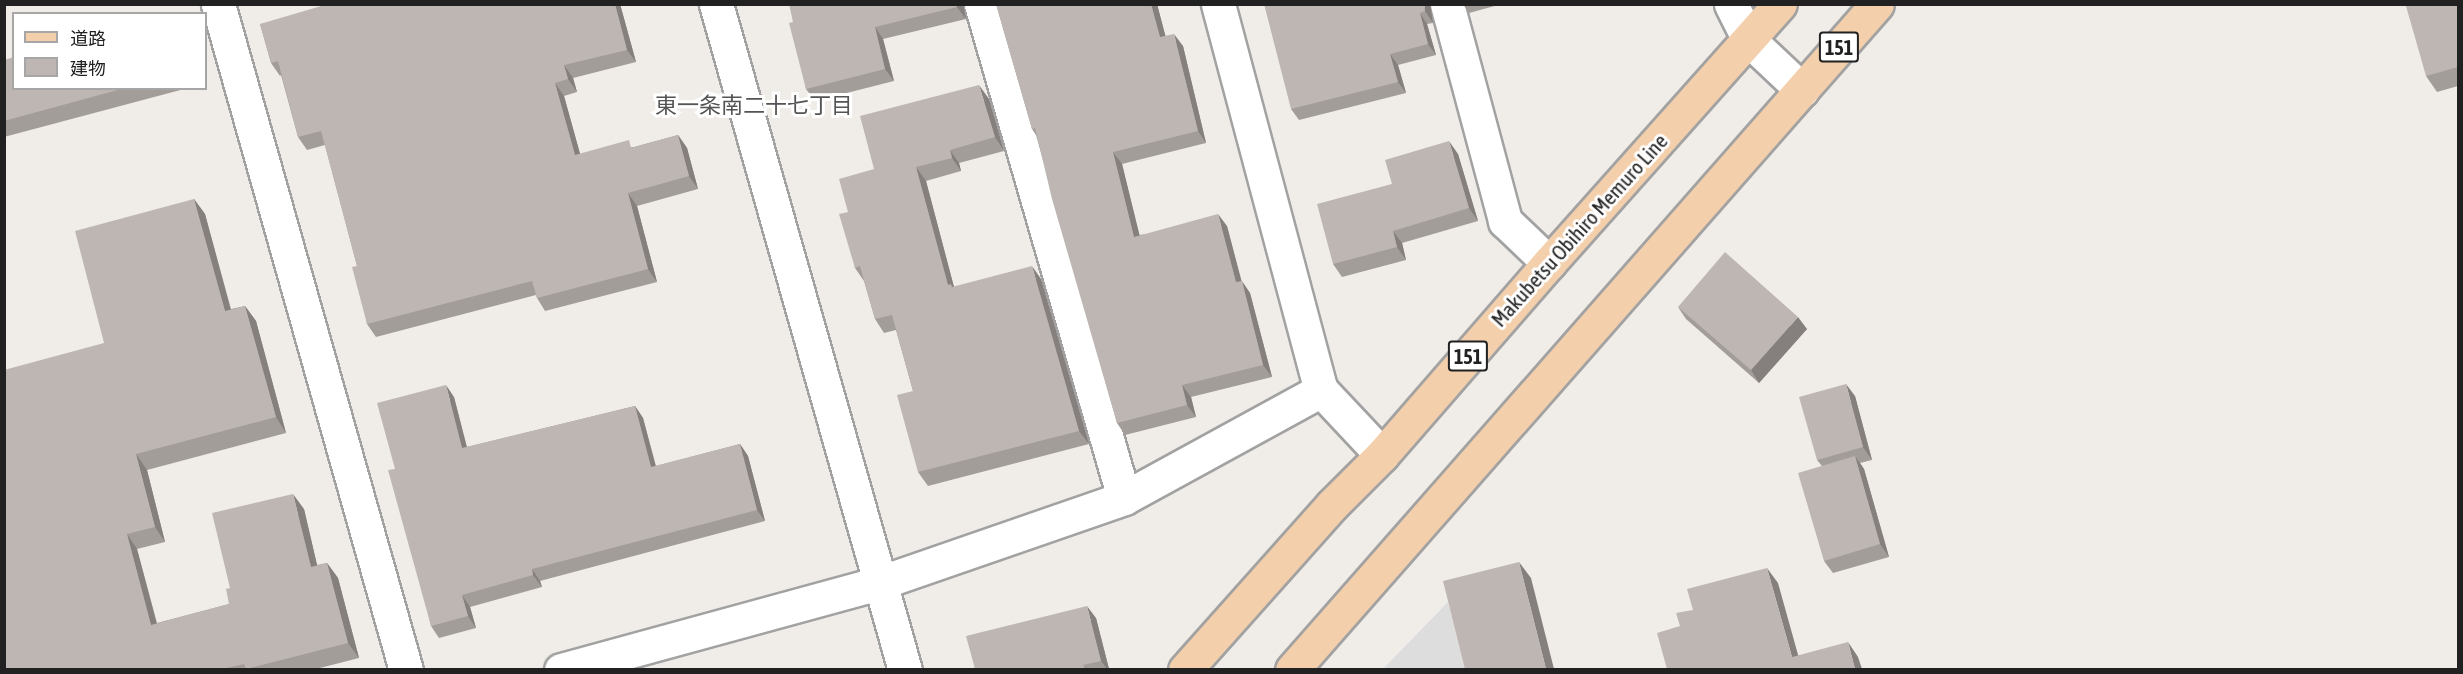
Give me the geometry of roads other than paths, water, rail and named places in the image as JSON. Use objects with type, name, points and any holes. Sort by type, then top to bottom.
[{"type":"main road","name":"Makubetsu Obihiro Memuro Line","points":[[1185,669],[1332,505],[1382,455],[1549,263],[1780,4]]},
{"type":"main road","name":"151","points":[[1292,669],[1877,4]]},
{"type":"street","points":[[218,4],[406,669]]},
{"type":"street","points":[[716,4],[905,669]]},
{"type":"street","points":[[981,4],[1124,498]]},
{"type":"street","points":[[1218,4],[1321,390],[1382,455]]},
{"type":"street","points":[[1447,4],[1505,221],[1549,263]]},
{"type":"street","points":[[1731,4],[1749,40],[1802,90]]},
{"type":"street","points":[[561,669],[879,583],[1124,498],[1321,390]]},
{"type":"district","name":"東一条南二十七丁目","points":[[754,106]]}]
